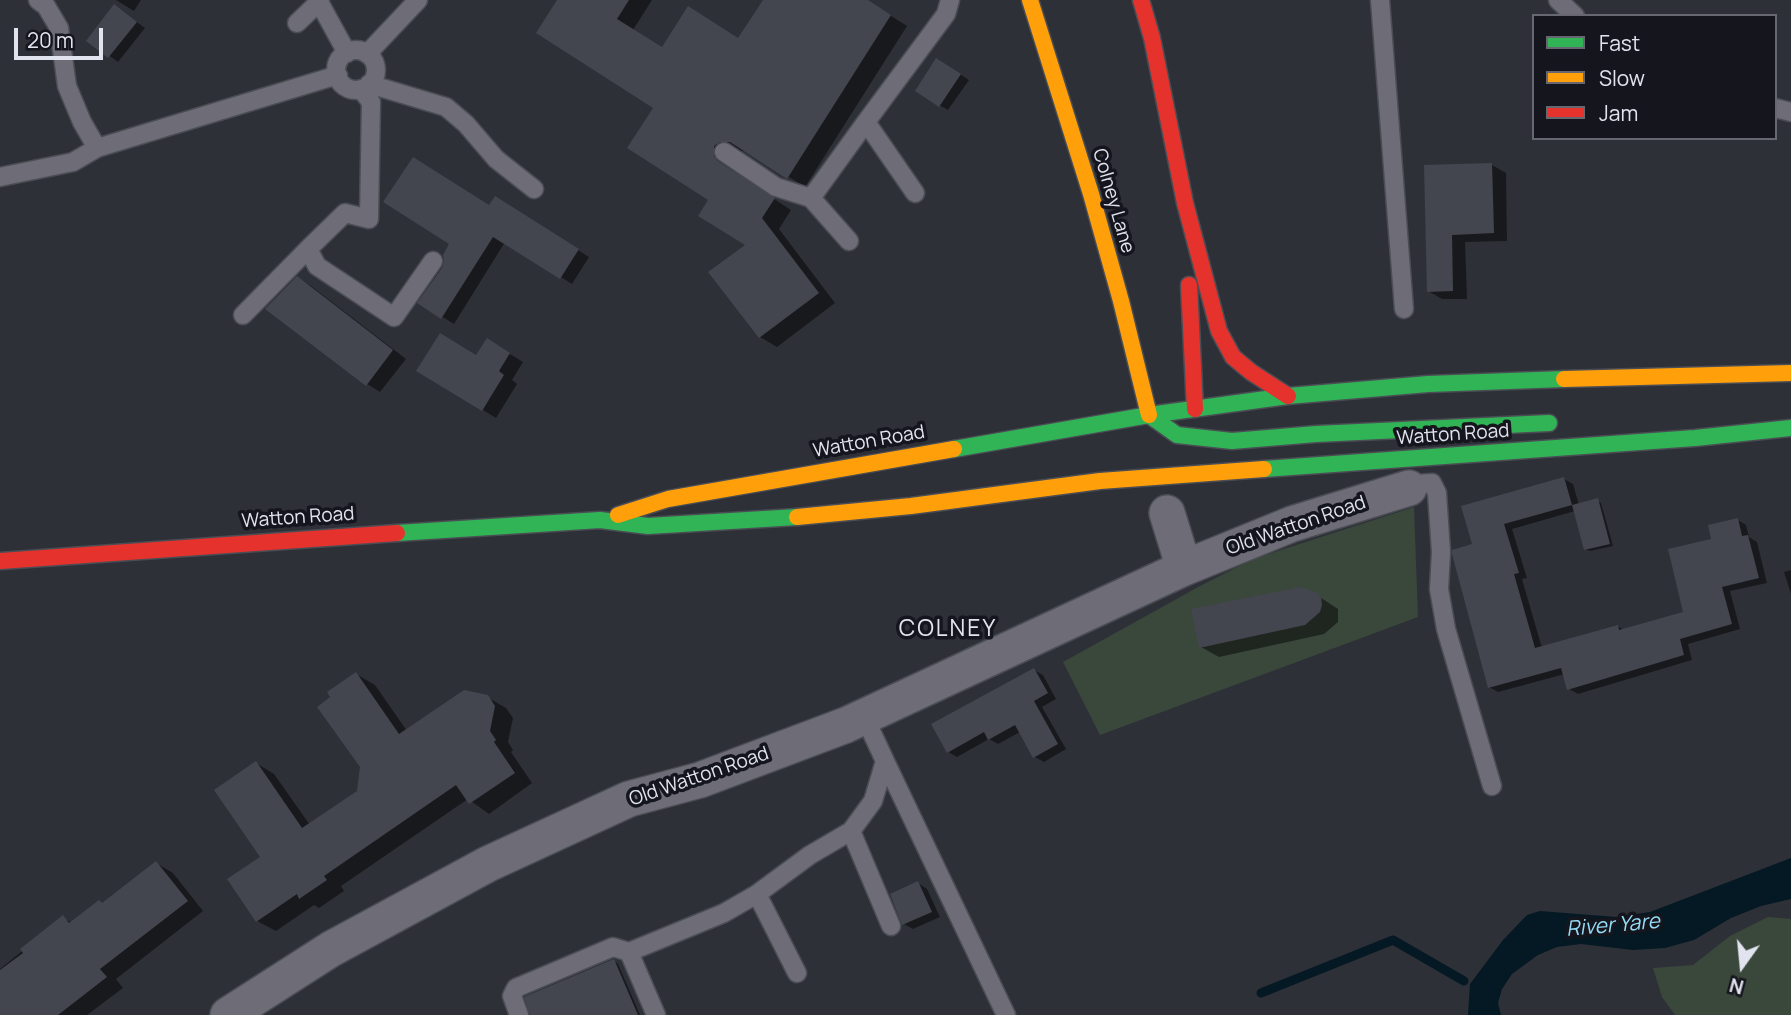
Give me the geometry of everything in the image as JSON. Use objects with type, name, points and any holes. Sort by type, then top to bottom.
[{"type":"main road","name":"Colney Lane","points":[[1030,0],[1121,301],[1149,415]]},
{"type":"main road","points":[[1141,0],[1152,38],[1185,203],[1219,331],[1233,357],[1288,396]]},
{"type":"main road","points":[[1162,449],[1177,435],[1195,409],[1185,203]]},
{"type":"main road","name":"Watton Road","points":[[600,520],[679,497],[1149,415],[1288,396],[1428,384],[1678,374],[1791,373]]},
{"type":"main road","name":"Watton Road","points":[[1149,415],[1177,435],[1232,441],[1316,434],[1565,423]]},
{"type":"main road","points":[[1722,419],[1791,418]]},
{"type":"main road","name":"Watton Road","points":[[0,561],[302,538],[600,520],[648,526],[762,521],[1118,480],[1695,438],[1791,428]]},
{"type":"main road","name":"Watton Road","points":[[1118,480],[1148,461]]},
{"type":"street","name":"Old Watton Road","points":[[228,1015],[331,950],[488,864],[629,799],[700,780],[846,725],[1184,568],[1292,524],[1409,488]]},
{"type":"street","points":[[1167,513],[1184,568]]},
{"type":"lane","points":[[38,0],[46,6],[59,29],[67,86],[82,122],[97,148]]},
{"type":"lane","points":[[367,54],[418,0]]},
{"type":"lane","points":[[811,198],[946,14],[950,0]]},
{"type":"lane","points":[[1380,0],[1404,309]]},
{"type":"lane","points":[[1558,0],[1573,14]]},
{"type":"lane","points":[[297,23],[320,1],[347,53]]},
{"type":"lane","points":[[357,50],[372,57],[376,68],[374,80],[365,87],[355,90],[344,86],[338,75],[337,62],[347,53],[357,50]]},
{"type":"lane","points":[[0,177],[73,162],[97,148],[338,75]]},
{"type":"lane","points":[[365,87],[446,107],[466,124],[496,159],[534,189]]},
{"type":"lane","points":[[243,315],[345,213],[369,219],[372,102],[365,87]]},
{"type":"lane","points":[[866,122],[915,193]]},
{"type":"lane","points":[[724,152],[776,187],[811,198],[849,241]]},
{"type":"lane","points":[[308,249],[317,266],[394,317],[433,261]]},
{"type":"lane","points":[[1409,488],[1416,484],[1432,483],[1437,493],[1439,589],[1446,629],[1492,786]]},
{"type":"lane","points":[[864,716],[1006,1015]]},
{"type":"lane","points":[[519,1015],[512,996],[516,988],[612,947],[629,952],[724,913],[851,831],[873,801],[885,761]]},
{"type":"lane","points":[[851,831],[891,926]]},
{"type":"lane","points":[[757,894],[797,973]]},
{"type":"lane","points":[[629,952],[656,1015]]},
{"type":"green space","points":[[1414,507],[1418,617],[1100,735],[1063,662],[1253,559]]},
{"type":"green space","points":[[1768,917],[1791,919],[1791,1015],[1675,1015],[1662,997],[1653,968],[1693,965],[1730,936]]},
{"type":"water","name":"River Yare","points":[[1791,858],[1791,899],[1761,906],[1731,918],[1694,940],[1665,948],[1633,950],[1581,944],[1557,947],[1538,955],[1512,974],[1502,989],[1498,1003],[1501,1015],[1468,1015],[1470,984],[1503,940],[1527,915],[1540,911],[1616,917],[1650,912]]},
{"type":"building","points":[[557,0],[629,0],[617,19],[662,47],[688,6],[738,38],[763,0],[868,0],[891,15],[787,179],[730,142],[720,142],[714,146],[714,156],[718,161],[775,198],[762,218],[819,293],[759,338],[708,272],[745,245],[698,216],[708,200],[627,148],[653,108],[536,33]]},
{"type":"building","points":[[114,4],[137,22],[108,58],[86,41]]},
{"type":"building","points":[[936,58],[961,74],[939,107],[915,91]]},
{"type":"building","points":[[413,157],[489,205],[495,196],[579,249],[560,279],[493,237],[441,319],[417,303],[442,268],[443,255],[449,244],[383,202]]},
{"type":"building","points":[[1492,163],[1494,233],[1452,235],[1453,291],[1427,292],[1424,165]]},
{"type":"building","points":[[297,276],[393,350],[366,386],[265,309]]},
{"type":"building","points":[[440,333],[476,355],[487,338],[510,353],[499,371],[504,375],[482,411],[416,371]]},
{"type":"building","points":[[1564,477],[1572,505],[1504,524],[1519,573],[1514,574],[1535,648],[1618,625],[1619,630],[1683,612],[1668,549],[1711,539],[1708,525],[1738,518],[1742,536],[1748,535],[1759,578],[1722,587],[1732,624],[1680,639],[1684,655],[1567,690],[1561,668],[1488,688],[1452,554],[1452,550],[1472,544],[1461,506]]},
{"type":"building","points":[[1598,498],[1610,544],[1584,550],[1572,505]]},
{"type":"building","points":[[1300,587],[1316,592],[1321,597],[1320,612],[1305,625],[1199,648],[1191,609]]},
{"type":"building","points":[[1034,668],[1048,693],[1034,701],[1058,744],[1033,758],[1015,725],[988,740],[984,732],[947,753],[931,724]]},
{"type":"building","points":[[356,672],[399,734],[464,690],[488,695],[495,706],[490,731],[496,740],[494,742],[515,773],[469,804],[456,785],[324,876],[327,880],[299,899],[297,894],[256,922],[227,879],[260,857],[214,790],[256,761],[302,828],[357,791],[360,767],[317,707],[330,697],[327,692]]},
{"type":"building","points":[[156,861],[188,901],[100,969],[107,977],[58,1015],[0,1015],[0,970],[23,953],[20,949],[63,915],[69,923],[99,900],[102,903]]},
{"type":"building","points":[[918,881],[932,912],[902,925],[890,894]]},
{"type":"building","points":[[614,959],[638,1015],[530,1015],[524,997]]},
{"type":"waterway","points":[[1261,993],[1393,940],[1464,981]]},
{"type":"traffic: fast","points":[[954,449],[1149,415],[1288,396],[1428,384],[1564,379]]},
{"type":"traffic: fast","points":[[1149,415],[1177,435],[1232,441],[1316,434],[1549,423]]},
{"type":"traffic: fast","points":[[1264,469],[1695,438],[1791,428]]},
{"type":"traffic: fast","points":[[397,533],[600,520],[648,526],[797,517]]},
{"type":"traffic: slow","points":[[1030,0],[1091,194],[1149,415]]},
{"type":"traffic: slow","points":[[1564,379],[1791,373]]},
{"type":"traffic: slow","points":[[618,515],[668,499],[954,449]]},
{"type":"traffic: slow","points":[[797,517],[911,506],[1100,481],[1264,469]]},
{"type":"traffic: jam","points":[[1141,0],[1152,38],[1185,203],[1219,331],[1233,357],[1288,396]]},
{"type":"traffic: jam","points":[[1189,285],[1195,409]]},
{"type":"traffic: jam","points":[[0,561],[397,533]]},
{"type":"district","name":"COLNEY","points":[[948,630]]}]
